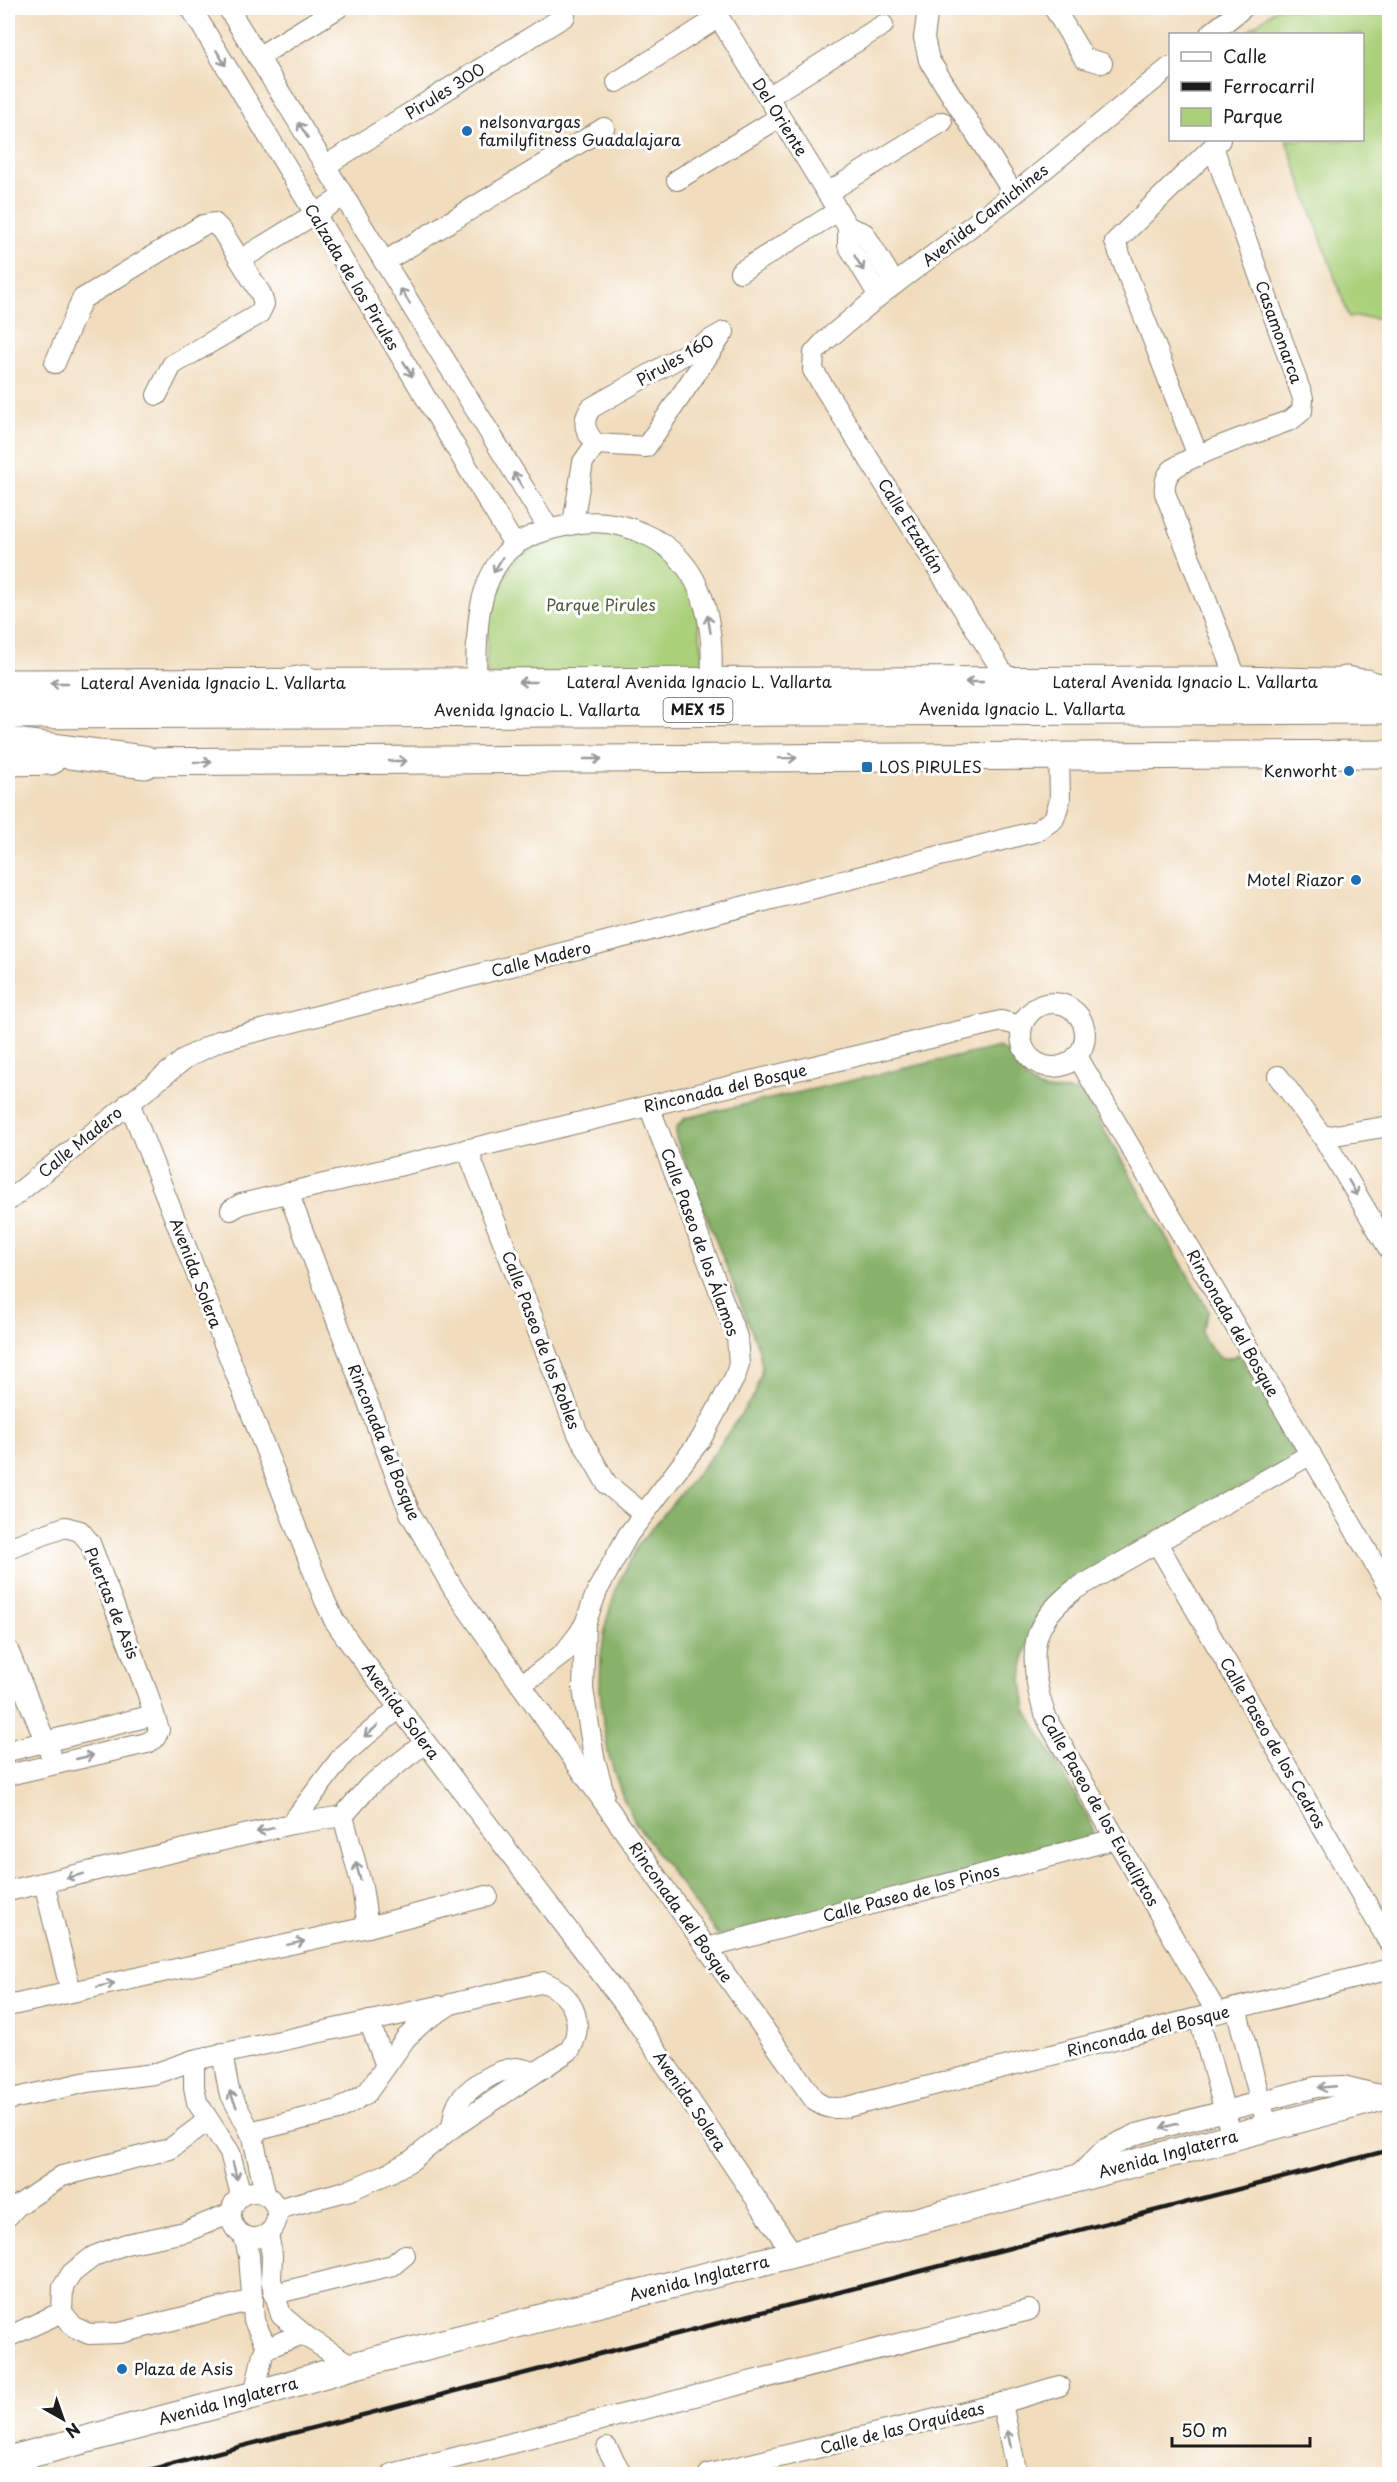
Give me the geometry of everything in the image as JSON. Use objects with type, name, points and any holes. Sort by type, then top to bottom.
[{"type":"highway","points":[[117,712],[304,682]]},
{"type":"highway","points":[[1346,683],[1389,692]]},
{"type":"highway","name":"Avenida Ignacio L. Vallarta","points":[[8,712],[1389,707]]},
{"type":"highway","name":"Avenida Ignacio L. Vallarta","points":[[8,731],[1389,727]]},
{"type":"highway","points":[[8,744],[144,762]]},
{"type":"street","name":"Calzada de los Pirules","points":[[191,8],[515,546]]},
{"type":"street","points":[[228,8],[549,529]]},
{"type":"street","points":[[258,57],[338,8]]},
{"type":"street","points":[[928,8],[924,38],[929,60],[1014,194]]},
{"type":"street","points":[[1054,8],[1084,58],[1102,63]]},
{"type":"street","points":[[1211,33],[1243,8]]},
{"type":"street","points":[[617,82],[716,12]]},
{"type":"street","name":"Del Oriente","points":[[716,12],[843,219]]},
{"type":"street","name":"Pirules 300","points":[[325,166],[565,16]]},
{"type":"street","points":[[768,97],[884,25]]},
{"type":"street","name":"Avenida Camichines","points":[[813,370],[814,353],[825,341],[879,296],[1014,194],[1169,68]]},
{"type":"street","points":[[677,180],[780,117]]},
{"type":"street","points":[[827,193],[942,122]]},
{"type":"street","points":[[384,262],[604,128]]},
{"type":"street","name":"Casamonarca","points":[[1198,456],[1115,242],[1216,143],[1303,398],[1302,411],[1291,420],[1186,461],[1170,472],[1164,485],[1165,493],[1237,680]]},
{"type":"street","points":[[240,260],[344,196]]},
{"type":"street","points":[[740,272],[843,219]]},
{"type":"street","points":[[843,219],[864,233],[896,284]]},
{"type":"street","points":[[843,219],[848,245],[879,296]]},
{"type":"street","points":[[55,363],[82,299],[203,225],[214,223],[222,231],[261,294],[264,304],[259,314],[172,365],[157,395]]},
{"type":"street","name":"Pirules 160","points":[[724,332],[646,447],[596,444],[588,434],[584,420],[591,408],[724,332]]},
{"type":"street","name":"Calle Etzatlán","points":[[813,370],[1009,681]]},
{"type":"street","points":[[573,524],[583,462],[596,444]]},
{"type":"street","points":[[476,682],[475,642],[478,615],[485,590],[504,555],[515,546],[549,529],[594,521],[632,528],[662,542],[684,561],[701,592],[708,620],[713,650],[711,682]]},
{"type":"street","name":"Lateral Avenida Ignacio L. Vallarta","points":[[8,683],[1237,680],[1389,682]]},
{"type":"street","points":[[8,762],[1389,754]]},
{"type":"street","name":"Calle Madero","points":[[8,1201],[186,1058],[219,1041],[1037,831],[1054,819],[1060,800],[1059,755]]},
{"type":"street","points":[[1050,1002],[1069,1006],[1082,1020],[1085,1039],[1077,1056],[1067,1064],[1055,1067],[1043,1066],[1032,1059],[1024,1050],[1020,1038],[1021,1026],[1032,1010],[1050,1002]]},
{"type":"street","name":"Rinconada del Bosque","points":[[231,1210],[241,1204],[288,1192],[1001,1022],[1021,1026]]},
{"type":"street","name":"Rinconada del Bosque","points":[[1077,1056],[1389,1590]]},
{"type":"street","points":[[1278,1076],[1323,1137],[1389,1251]]},
{"type":"street","name":"Avenida Solera","points":[[129,1102],[334,1620],[629,2010],[793,2253]]},
{"type":"street","name":"Calle Paseo de los Álamos","points":[[520,1684],[564,1653],[585,1624],[597,1590],[628,1535],[642,1513],[702,1439],[735,1377],[739,1364],[737,1337],[649,1106]]},
{"type":"street","points":[[1323,1137],[1389,1125]]},
{"type":"street","name":"Calle Paseo de los Robles","points":[[467,1149],[578,1434],[607,1484],[642,1513]]},
{"type":"street","name":"Rinconada del Bosque","points":[[288,1192],[410,1514],[454,1590],[815,2101],[824,2107],[833,2109],[1389,1969]]},
{"type":"street","name":"Calle Paseo de los Eucaliptos","points":[[1229,2124],[1208,2015],[1116,1839],[1041,1706],[1035,1644],[1040,1629],[1061,1600],[1074,1590],[1311,1454]]},
{"type":"street","name":"Puertas de Asis","points":[[8,1548],[65,1527],[80,1531],[90,1543],[159,1730],[155,1738],[147,1743],[8,1775]]},
{"type":"street","name":"Calle Paseo de los Cedros","points":[[1157,1542],[1389,1944]]},
{"type":"street","name":"Calle Paseo de los Álamos","points":[[585,1624],[583,1689],[594,1757],[612,1814]]},
{"type":"street","points":[[8,1650],[54,1764]]},
{"type":"street","points":[[291,1824],[344,1754],[399,1708]]},
{"type":"street","points":[[8,1751],[154,1715]]},
{"type":"street","points":[[8,1891],[291,1824],[343,1816],[369,1786],[425,1743]]},
{"type":"street","points":[[343,1816],[362,1887],[368,1927]]},
{"type":"street","name":"Calle Paseo de los Pinos","points":[[706,1948],[1116,1839]]},
{"type":"street","points":[[44,1883],[71,1992]]},
{"type":"street","points":[[8,2006],[368,1927],[487,1896]]},
{"type":"street","points":[[10,2101],[87,2082],[154,2073],[194,2060],[544,1982],[558,1988],[573,2007],[578,2021],[576,2039],[570,2050],[535,2072],[517,2068],[479,2084],[456,2106],[452,2128],[412,2160],[350,2190],[277,2209]]},
{"type":"street","points":[[250,2132],[338,2110],[367,2093],[406,2038],[423,2022],[451,2004]]},
{"type":"street","points":[[1236,2008],[1268,2128]]},
{"type":"street","points":[[369,2021],[386,2066]]},
{"type":"street","points":[[222,2054],[229,2091],[250,2132],[265,2193]]},
{"type":"street","points":[[194,2060],[196,2097],[207,2121],[230,2153],[241,2195]]},
{"type":"street","points":[[1229,2124],[1261,2102],[1329,2086],[1343,2086],[1387,2095]]},
{"type":"street","name":"Avenida Inglaterra","points":[[8,2460],[254,2395],[352,2366],[1076,2178],[1229,2124],[1268,2128],[1387,2095]]},
{"type":"street","points":[[8,2216],[17,2206],[62,2176],[170,2149],[207,2121]]},
{"type":"street","points":[[253,2191],[265,2193],[273,2200],[277,2209],[274,2227],[268,2234],[252,2238],[244,2236],[236,2230],[232,2222],[231,2213],[234,2202],[241,2195],[253,2191]]},
{"type":"street","points":[[231,2213],[185,2232],[126,2244],[94,2256],[72,2273],[63,2287],[62,2312],[74,2327],[89,2334],[120,2332],[253,2300]]},
{"type":"street","points":[[268,2234],[274,2294],[281,2315],[303,2334],[352,2366]]},
{"type":"street","points":[[244,2236],[249,2256],[254,2321],[267,2348]]},
{"type":"street","points":[[274,2294],[393,2265],[405,2255]]},
{"type":"street","points":[[392,2475],[1029,2310]]},
{"type":"street","points":[[8,2337],[62,2312]]},
{"type":"street","points":[[254,2395],[263,2354],[267,2348],[303,2334]]},
{"type":"street","name":"Calle de las Orquídeas","points":[[709,2475],[1002,2403],[1059,2386]]},
{"type":"street","points":[[1002,2403],[1017,2475]]},
{"type":"street","points":[[607,2448],[622,2475]]},
{"type":"green space","points":[[1277,8],[1389,8],[1389,318],[1349,317],[1286,141],[1364,141],[1364,33],[1249,33],[1248,31]]},
{"type":"green space","name":"Parque Pirules","points":[[611,532],[656,550],[677,566],[694,593],[706,676],[486,675],[488,613],[516,555],[565,536]]},
{"type":"green space","points":[[999,1047],[1011,1056],[1027,1079],[1037,1087],[1051,1091],[1076,1092],[1088,1102],[1209,1311],[1201,1332],[1206,1342],[1220,1358],[1230,1358],[1239,1354],[1295,1446],[1294,1457],[1071,1588],[1031,1636],[1024,1656],[1022,1681],[1026,1709],[1091,1822],[1093,1833],[1089,1842],[718,1936],[635,1822],[623,1798],[609,1757],[600,1689],[601,1656],[606,1622],[618,1583],[639,1544],[714,1453],[755,1394],[762,1367],[759,1350],[676,1138],[676,1128],[685,1118]]},
{"type":"railway","points":[[134,2474],[1390,2150]]},
{"type":"place","name":"nelsonvargas familyfitness Guadalajara","points":[[467,131]]},
{"type":"place","name":"LOS PIRULES","points":[[867,767]]},
{"type":"place","name":"Kenworht","points":[[1349,771]]},
{"type":"place","name":"Motel Riazor","points":[[1356,880]]},
{"type":"place","name":"Plaza de Asis","points":[[122,2369]]}]
